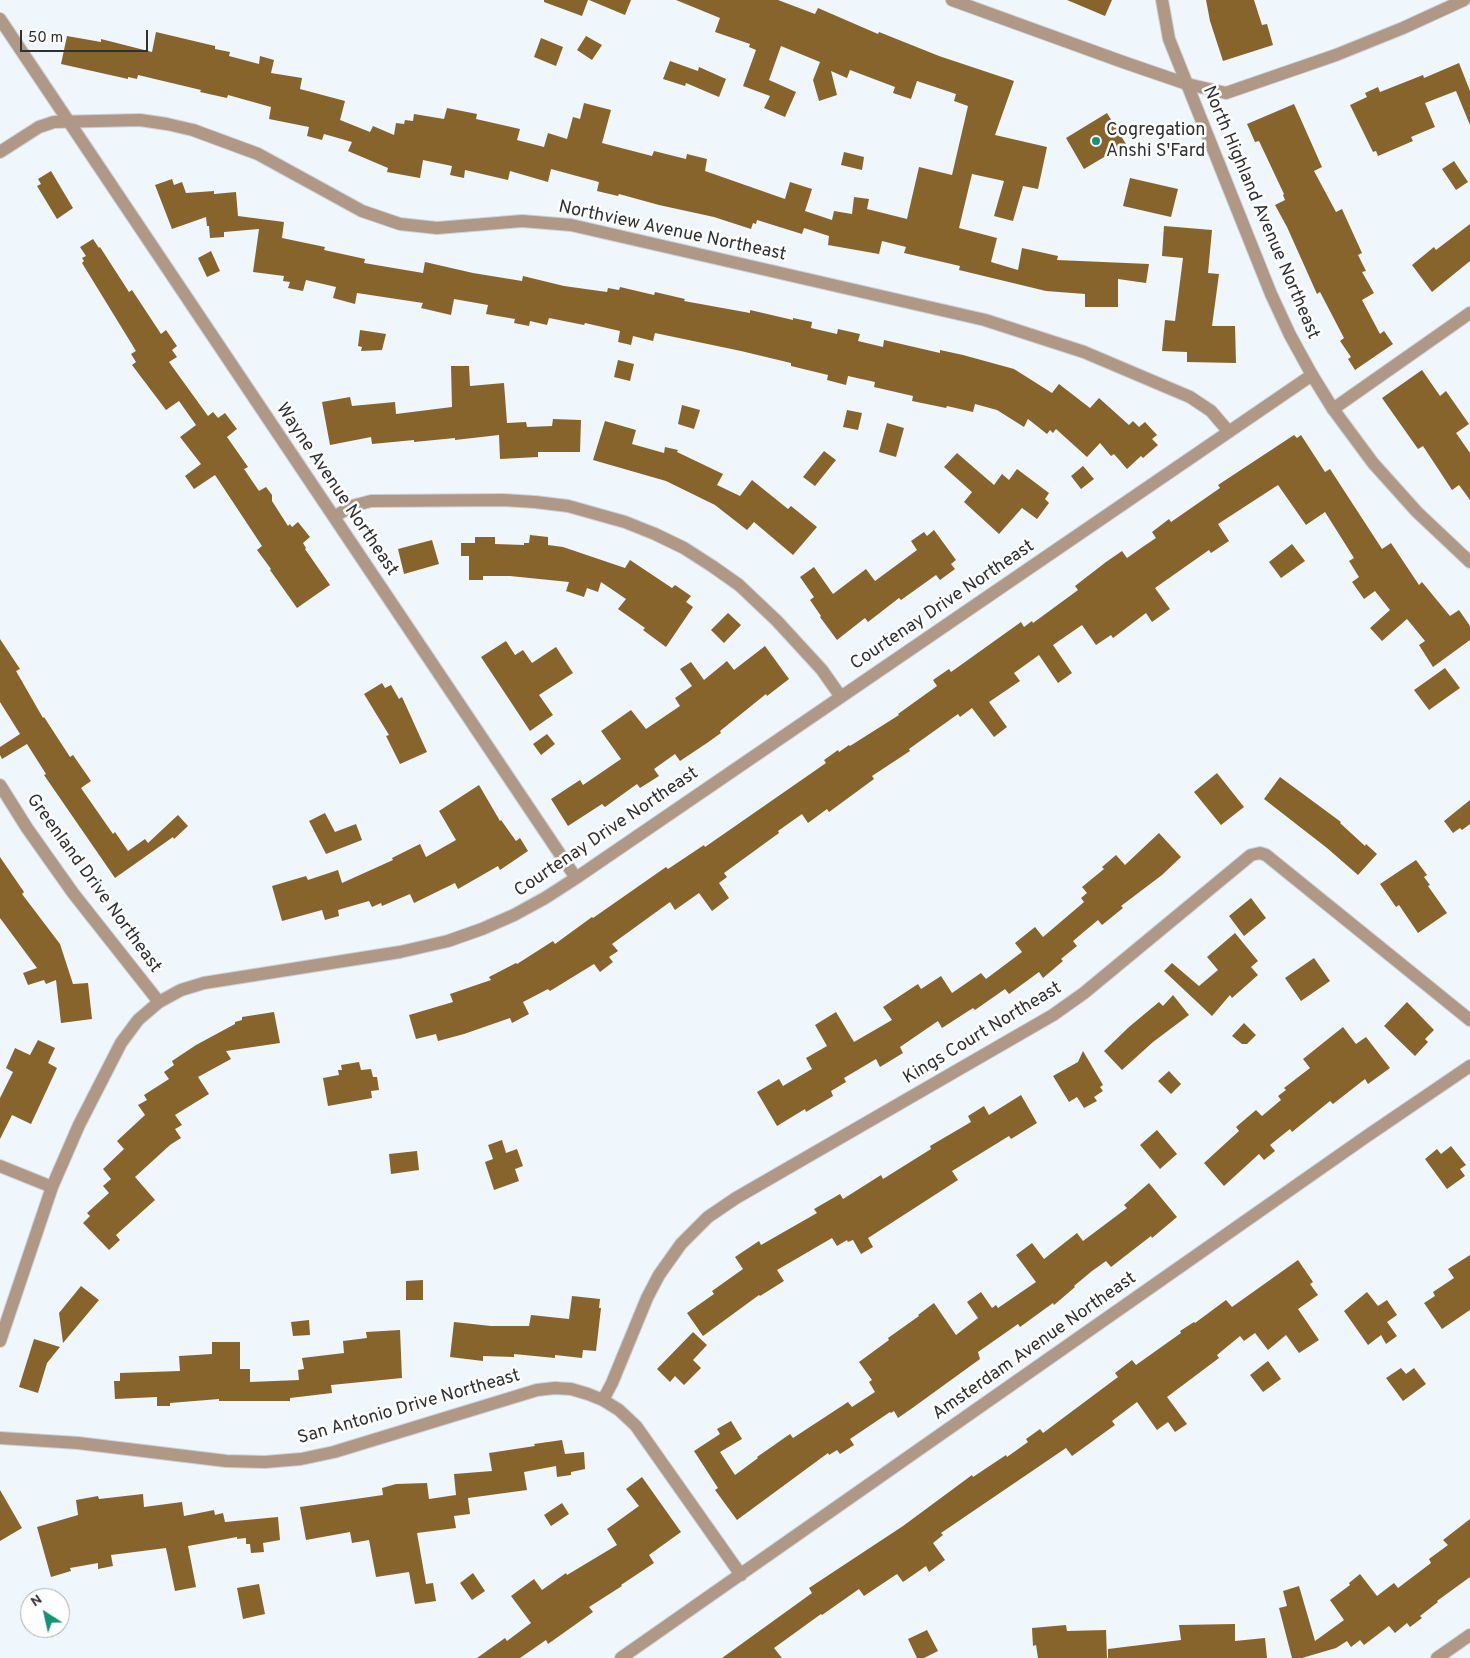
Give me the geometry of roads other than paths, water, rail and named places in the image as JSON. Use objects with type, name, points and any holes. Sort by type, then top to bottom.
[{"type":"street","points":[[952,0],[1187,84],[1226,93],[1336,55],[1403,28],[1464,0]]},
{"type":"street","name":"North Highland Avenue Northeast","points":[[1162,0],[1169,39],[1271,294],[1312,376],[1333,409],[1373,464],[1410,505],[1470,562]]},
{"type":"street","name":"Wayne Avenue Northeast","points":[[0,20],[576,878]]},
{"type":"street","name":"Northview Avenue Northeast","points":[[0,152],[39,127],[54,122],[140,120],[167,124],[193,130],[258,154],[362,211],[400,224],[437,228],[522,221],[572,225],[985,320],[1084,352],[1190,397],[1211,411],[1229,432]]},
{"type":"street","points":[[1333,409],[1470,313]]},
{"type":"street","name":"Courtenay Drive Northeast","points":[[0,1341],[52,1187],[79,1125],[121,1043],[138,1020],[159,1002],[180,990],[204,983],[400,952],[448,941],[482,930],[514,915],[576,878],[1312,376]]},
{"type":"street","points":[[334,517],[352,506],[370,501],[503,500],[568,506],[625,522],[684,548],[738,585],[777,621],[822,670],[841,697]]},
{"type":"street","name":"Greenland Drive Northeast","points":[[0,786],[26,828],[73,894],[159,1002]]},
{"type":"street","name":"Kings Court Northeast","points":[[602,1400],[612,1383],[647,1298],[659,1275],[681,1244],[708,1218],[736,1198],[1053,1016],[1084,993],[1251,855],[1260,853],[1266,856],[1470,1020]]},
{"type":"street","name":"Amsterdam Avenue Northeast","points":[[621,1658],[1470,1066]]},
{"type":"street","points":[[0,1166],[52,1187]]},
{"type":"street","name":"San Antonio Drive Northeast","points":[[0,1438],[78,1443],[226,1461],[265,1462],[300,1459],[334,1452],[537,1390],[571,1389],[602,1400],[619,1410],[636,1426],[741,1575]]},
{"type":"street","points":[[1437,1658],[1470,1635]]},
{"type":"place","name":"Cogregation Anshi S'Fard","points":[[1096,141]]}]
